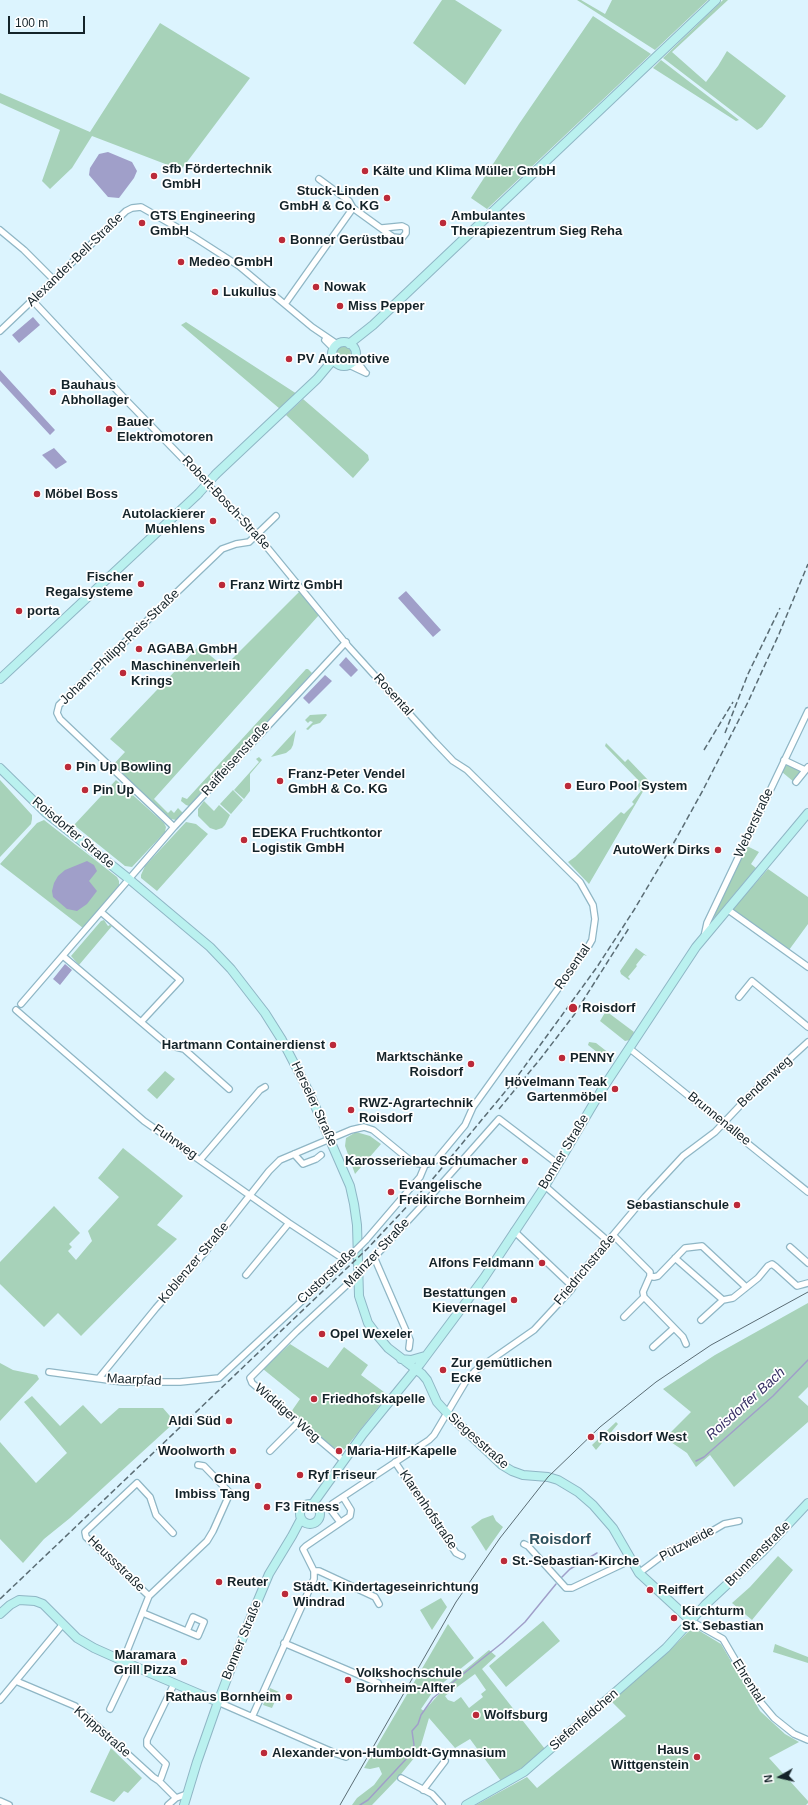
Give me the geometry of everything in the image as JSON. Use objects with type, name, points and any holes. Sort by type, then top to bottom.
[{"type":"street","points":[[352,346],[716,0]]},
{"type":"street","points":[[319,179],[349,201],[353,208],[382,228]]},
{"type":"street","name":"Alexander-Bell-Straße","points":[[0,332],[126,212],[132,208],[140,207],[194,237],[239,266],[335,346]]},
{"type":"street","points":[[285,304],[353,208]]},
{"type":"street","points":[[0,230],[24,250],[54,280]]},
{"type":"street","name":"Robert-Bosch-Straße","points":[[33,301],[125,399],[257,534],[346,642]]},
{"type":"street","points":[[342,342],[352,346],[355,359],[366,373],[349,365],[343,366],[335,362],[332,354],[335,346],[342,342]]},
{"type":"street","points":[[349,365],[355,359]]},
{"type":"street","points":[[0,679],[198,494],[216,474],[335,362]]},
{"type":"street","name":"Johann-Philipp-Reis-Straße","points":[[174,827],[60,719],[57,709],[59,705],[222,549],[236,544],[249,542],[276,516]]},
{"type":"street","name":"Raiffeisenstraße","points":[[21,1004],[174,827],[346,642]]},
{"type":"street","name":"Rosental","points":[[346,642],[446,754],[467,770],[578,881],[586,890],[594,905],[595,929],[588,947],[473,1107],[465,1125],[436,1160],[425,1165]]},
{"type":"street","name":"Weberstraße","points":[[704,937],[707,923],[808,711]]},
{"type":"street","points":[[784,760],[807,769],[796,782]]},
{"type":"street","name":"Roisdorfer Straße","points":[[0,761],[18,785]]},
{"type":"street","name":"Roisdorfer Straße","points":[[0,768],[45,812],[67,831],[129,879]]},
{"type":"street","name":"Bonner Straße","points":[[315,1506],[325,1488],[363,1434],[415,1370],[484,1278],[545,1186],[629,1048],[671,983],[704,937],[808,813]]},
{"type":"street","name":"Herseler Straße","points":[[129,879],[210,946],[250,992],[282,1040],[309,1092],[350,1186],[354,1204],[357,1232],[358,1284],[363,1310],[377,1335],[388,1348],[415,1370]]},
{"type":"street","points":[[727,909],[808,966]]},
{"type":"street","points":[[101,912],[180,980],[142,1022]]},
{"type":"street","points":[[63,956],[168,1045],[184,1049],[229,1089]]},
{"type":"street","points":[[739,997],[752,981],[808,1027]]},
{"type":"street","name":"Fuhrweg","points":[[16,1010],[144,1121],[289,1223],[347,1258]]},
{"type":"street","name":"Bendenweg","points":[[723,1123],[808,1042]]},
{"type":"street","name":"Brunnenallee","points":[[629,1048],[808,1192]]},
{"type":"street","points":[[200,1160],[260,1090],[265,1087]]},
{"type":"street","name":"Mainzer Straße","points":[[250,1380],[250,1378],[265,1362],[368,1264],[430,1198],[499,1119],[558,1164]]},
{"type":"street","name":"Friedrichstraße","points":[[340,1522],[331,1510],[332,1504],[429,1440],[447,1414],[466,1381],[475,1371],[534,1330],[573,1287],[587,1266],[609,1242],[645,1197],[682,1156],[715,1132],[723,1123]]},
{"type":"street","points":[[330,1138],[356,1128],[369,1128],[412,1162],[425,1165]]},
{"type":"street","name":"Koblenzer Straße","points":[[99,1378],[156,1308],[206,1251],[269,1171],[280,1160],[330,1138]]},
{"type":"street","points":[[294,1154],[303,1164],[316,1159],[321,1154]]},
{"type":"street","name":"Custorstraße","points":[[219,1378],[366,1240],[420,1176],[425,1165]]},
{"type":"street","points":[[545,1186],[609,1242]]},
{"type":"street","points":[[246,1275],[289,1223]]},
{"type":"street","points":[[514,1231],[573,1287]]},
{"type":"street","points":[[614,1236],[650,1272],[650,1276],[643,1292],[644,1297],[683,1337],[686,1344]]},
{"type":"street","points":[[650,1276],[658,1276],[685,1248],[702,1246],[746,1287]]},
{"type":"street","points":[[790,1247],[808,1263]]},
{"type":"street","points":[[374,1257],[410,1340],[409,1348]]},
{"type":"street","points":[[675,1258],[723,1300]]},
{"type":"street","points":[[701,1320],[723,1300],[733,1298],[758,1278],[768,1266],[772,1264],[797,1286],[808,1283]]},
{"type":"street","points":[[624,1317],[644,1297]]},
{"type":"street","points":[[653,1347],[674,1328]]},
{"type":"street","points":[[401,1359],[410,1360],[425,1356]]},
{"type":"street","name":"Siegesstraße","points":[[415,1370],[428,1380],[435,1399],[447,1414],[502,1465],[512,1471],[533,1477],[552,1478],[566,1484],[593,1505],[614,1528],[639,1573],[691,1622]]},
{"type":"street","name":"Maarpfad","points":[[49,1372],[123,1382],[180,1382],[219,1378]]},
{"type":"street","name":"Widdiger Weg","points":[[250,1380],[298,1423],[344,1461]]},
{"type":"street","points":[[270,1451],[298,1423]]},
{"type":"street","name":"Klarenhofstraße","points":[[395,1462],[456,1553],[462,1556]]},
{"type":"street","points":[[123,1661],[149,1596],[207,1541],[216,1525],[230,1493],[204,1466],[198,1465]]},
{"type":"street","name":"Heussstraße","points":[[149,1596],[86,1537],[85,1532],[137,1483],[150,1497],[156,1515],[173,1533]]},
{"type":"street","points":[[252,1717],[314,1579],[314,1571],[303,1549],[351,1514],[351,1510],[343,1497]]},
{"type":"street","name":"Brunnenstraße","points":[[691,1622],[705,1605],[763,1551],[808,1503]]},
{"type":"street","points":[[308,1505],[315,1506],[320,1516],[318,1520],[316,1522],[304,1521],[300,1515],[302,1508],[308,1505]]},
{"type":"street","name":"Bonner Straße","points":[[184,1805],[218,1702],[268,1574],[292,1536],[304,1521]]},
{"type":"street","name":"Pützweide","points":[[639,1573],[667,1552],[702,1537],[724,1524],[739,1521]]},
{"type":"street","points":[[524,1544],[528,1546],[566,1588],[572,1588],[631,1560]]},
{"type":"street","points":[[314,1571],[319,1571],[375,1596],[379,1604]]},
{"type":"street","points":[[0,1614],[19,1600],[35,1601],[43,1604],[77,1638],[131,1665],[346,1757]]},
{"type":"street","points":[[143,1613],[187,1631]]},
{"type":"street","name":"Ehrental","points":[[691,1622],[723,1639],[758,1699],[774,1718],[794,1734],[808,1740]]},
{"type":"street","name":"Siefenfeldchen","points":[[466,1805],[524,1772],[666,1648],[691,1622]]},
{"type":"street","points":[[0,1700],[63,1624]]},
{"type":"street","points":[[284,1643],[378,1683]]},
{"type":"street","points":[[110,1709],[131,1665]]},
{"type":"street","name":"Knippstraße","points":[[16,1681],[75,1706],[153,1777],[159,1780],[176,1798]]},
{"type":"street","points":[[159,1780],[166,1764],[147,1745],[147,1740],[174,1684]]},
{"type":"street","points":[[423,1790],[445,1761]]},
{"type":"street","points":[[401,1778],[432,1794],[442,1805]]},
{"type":"street","points":[[168,1805],[176,1798],[187,1794]]},
{"type":"street","points":[[0,1801],[9,1805]]},
{"type":"green space","points":[[442,0],[455,0],[502,30],[465,85],[413,43]]},
{"type":"green space","points":[[577,0],[581,0],[605,14],[612,0],[708,0],[655,50]]},
{"type":"green space","points":[[723,0],[728,0],[672,52],[706,82],[727,51],[786,96],[762,127],[757,130],[663,58]]},
{"type":"green space","points":[[593,16],[651,54],[487,209],[471,198],[519,124]]},
{"type":"green space","points":[[160,23],[250,78],[181,170],[92,136],[72,168],[50,189],[42,181],[60,130],[0,103],[0,93],[90,132]]},
{"type":"green space","points":[[661,60],[739,120],[736,121],[653,68]]},
{"type":"green space","points":[[186,322],[297,394],[280,409],[181,325]]},
{"type":"green space","points":[[343,346],[349,348],[351,354],[349,360],[343,362],[337,360],[335,354],[337,348]]},
{"type":"green space","points":[[303,399],[368,455],[369,460],[353,478],[286,415]]},
{"type":"green space","points":[[301,590],[319,615],[154,799],[168,813],[171,810],[174,813],[178,808],[183,813],[176,820],[171,819],[112,766],[125,752],[110,739],[199,646],[224,667]]},
{"type":"green space","points":[[306,669],[312,673],[189,806],[181,801],[182,797],[187,799]]},
{"type":"green space","points":[[310,715],[327,715],[320,723],[313,725],[308,730],[306,729],[313,722],[310,721],[308,723],[305,720]]},
{"type":"green space","points":[[296,730],[291,749],[286,753],[271,757]]},
{"type":"green space","points":[[606,743],[625,762],[628,759],[648,780],[644,786],[645,788],[589,884],[568,862],[621,812],[624,814],[634,804],[632,802],[641,791],[637,785],[640,782],[605,746]]},
{"type":"green space","points":[[259,757],[262,760],[250,774],[250,791],[244,799],[234,790],[259,762],[256,759]]},
{"type":"green space","points":[[787,764],[803,772],[794,782],[782,772]]},
{"type":"green space","points":[[0,780],[32,815],[32,819],[31,824],[0,857]]},
{"type":"green space","points":[[116,780],[164,823],[166,827],[165,832],[132,867],[125,866],[74,825]]},
{"type":"green space","points":[[233,790],[243,800],[231,814],[220,804]]},
{"type":"green space","points":[[204,801],[214,811],[219,805],[230,815],[222,828],[216,830],[210,828],[198,816],[198,809]]},
{"type":"green space","points":[[44,820],[117,877],[119,881],[119,886],[83,928],[0,864],[37,823]]},
{"type":"green space","points":[[186,822],[196,824],[208,834],[157,891],[141,878],[141,875],[145,866]]},
{"type":"green space","points":[[747,846],[759,852],[751,864],[756,868],[715,917],[713,916]]},
{"type":"green space","points":[[768,869],[808,897],[808,924],[789,950],[732,910]]},
{"type":"green space","points":[[104,920],[108,926],[112,926],[79,965],[71,956],[101,921]]},
{"type":"green space","points":[[636,948],[647,956],[644,955],[636,965],[637,966],[628,977],[630,979],[629,980],[621,974],[620,971]]},
{"type":"green space","points":[[606,1011],[634,1032],[630,1040],[625,1041],[600,1021]]},
{"type":"green space","points":[[589,1042],[596,1043],[614,1057],[612,1064],[588,1045]]},
{"type":"green space","points":[[165,1071],[175,1079],[157,1099],[147,1090]]},
{"type":"green space","points":[[356,1132],[370,1136],[381,1144],[355,1174],[345,1146],[346,1138]]},
{"type":"green space","points":[[123,1148],[183,1196],[157,1225],[177,1239],[81,1336],[58,1313],[44,1327],[0,1284],[0,1262],[54,1206],[80,1233],[69,1244],[72,1247],[68,1251],[76,1260],[92,1241],[88,1231],[119,1197],[98,1178]]},
{"type":"green space","points":[[808,1303],[808,1387],[798,1397],[808,1406],[808,1422],[734,1487],[710,1455],[696,1467],[687,1453],[665,1438],[691,1412],[663,1389],[715,1355]]},
{"type":"green space","points":[[290,1344],[328,1368],[344,1347],[368,1365],[361,1375],[388,1395],[344,1450],[340,1447],[337,1451],[291,1412],[300,1399],[263,1369]]},
{"type":"green space","points":[[0,1363],[13,1370],[37,1375],[39,1379],[0,1421]]},
{"type":"green space","points":[[32,1396],[60,1426],[83,1405],[101,1424],[119,1408],[163,1408],[175,1422],[70,1518],[44,1539],[23,1563],[0,1539],[0,1442],[36,1483],[67,1453],[24,1402]]},
{"type":"green space","points":[[616,1422],[618,1424],[596,1450],[592,1445]]},
{"type":"green space","points":[[493,1515],[496,1521],[503,1527],[486,1551],[471,1527],[482,1519]]},
{"type":"green space","points":[[778,1556],[793,1570],[752,1620],[732,1603],[750,1587]]},
{"type":"green space","points":[[441,1598],[447,1607],[432,1630],[420,1610]]},
{"type":"green space","points":[[543,1621],[560,1641],[506,1687],[489,1666]]},
{"type":"green space","points":[[448,1624],[474,1658],[434,1690],[421,1709],[424,1711],[447,1685],[489,1650],[496,1656],[482,1669],[545,1749],[528,1764],[501,1781],[470,1739],[455,1748],[429,1718],[419,1752],[397,1779],[372,1805],[352,1805],[357,1798],[374,1785],[382,1774],[379,1767],[370,1769],[364,1768]],"holes":[[[475,1674],[486,1690],[481,1694],[483,1697],[469,1708],[461,1697],[454,1702],[448,1700],[445,1696]]]},
{"type":"green space","points":[[693,1627],[721,1644],[760,1711],[785,1734],[799,1742],[769,1758],[808,1801],[806,1805],[476,1805],[527,1777],[537,1788],[626,1716],[611,1701],[674,1646]]},
{"type":"green space","points":[[775,1644],[808,1657],[808,1663],[773,1652]]},
{"type":"green space","points":[[270,1688],[279,1692],[272,1708],[263,1705]]},
{"type":"green space","points":[[111,1748],[142,1778],[128,1793],[124,1791],[114,1802],[90,1792]]},
{"type":"water","points":[[108,152],[132,162],[137,171],[134,178],[119,198],[108,197],[89,175],[90,168],[99,154]]},
{"type":"water","points":[[33,317],[40,325],[19,343],[12,335]]},
{"type":"water","points":[[0,370],[55,430],[50,435],[0,381]]},
{"type":"water","points":[[54,448],[67,462],[56,469],[42,455]]},
{"type":"water","points":[[406,591],[441,630],[433,637],[398,598]]},
{"type":"water","points":[[346,657],[358,670],[351,677],[339,665]]},
{"type":"water","points":[[325,675],[332,681],[309,704],[303,698]]},
{"type":"water","points":[[87,861],[94,865],[97,871],[89,881],[97,891],[87,904],[77,911],[67,909],[53,897],[52,891],[54,883],[58,876],[65,870]]},
{"type":"water","points":[[65,964],[72,970],[60,985],[53,979]]},
{"type":"waterway","name":"Roisdorfer Bach","points":[[696,1461],[704,1457],[773,1396],[808,1360]]},
{"type":"waterway","name":"Roisdorfer Bach","points":[[561,1578],[570,1569],[597,1553]]},
{"type":"waterway","name":"Roisdorfer Bach","points":[[360,1805],[368,1800],[408,1757],[414,1745],[412,1731],[418,1724],[421,1715],[433,1698],[502,1643],[525,1622],[556,1584]]},
{"type":"tram line","points":[[340,1805],[456,1602],[500,1538],[548,1477],[600,1427],[656,1382],[711,1345],[808,1292]]},
{"type":"railway","points":[[0,1599],[367,1249],[431,1181],[514,1081],[597,967],[634,910],[676,839],[748,702],[779,634],[808,564]]},
{"type":"railway","points":[[725,733],[748,674],[780,608]]},
{"type":"railway","points":[[704,750],[733,702]]},
{"type":"railway","points":[[499,1109],[574,1015],[629,928]]},
{"type":"place","name":"Kälte und Klima Müller GmbH","points":[[365,171]]},
{"type":"place","name":"sfb Fördertechnik GmbH","points":[[154,176]]},
{"type":"place","name":"Stuck-Linden GmbH & Co. KG","points":[[387,198]]},
{"type":"place","name":"GTS Engineering GmbH","points":[[142,223]]},
{"type":"place","name":"Ambulantes Therapiezentrum Sieg Reha","points":[[443,223]]},
{"type":"place","name":"Bonner Gerüstbau","points":[[282,240]]},
{"type":"place","name":"Medeo GmbH","points":[[181,262]]},
{"type":"place","name":"Nowak","points":[[316,287]]},
{"type":"place","name":"Lukullus","points":[[215,292]]},
{"type":"place","name":"Miss Pepper","points":[[340,306]]},
{"type":"place","name":"PV Automotive","points":[[289,359]]},
{"type":"place","name":"Bauhaus Abhollager","points":[[53,392]]},
{"type":"place","name":"Bauer Elektromotoren","points":[[109,429]]},
{"type":"place","name":"Möbel Boss","points":[[37,494]]},
{"type":"place","name":"Autolackierer Muehlens","points":[[213,521]]},
{"type":"place","name":"Fischer Regalsysteme","points":[[141,584]]},
{"type":"place","name":"Franz Wirtz GmbH","points":[[222,585]]},
{"type":"place","name":"porta","points":[[19,611]]},
{"type":"place","name":"AGABA GmbH","points":[[139,649]]},
{"type":"place","name":"Maschinenverleih Krings","points":[[123,673]]},
{"type":"place","name":"Pin Up Bowling","points":[[68,767]]},
{"type":"place","name":"Franz-Peter Vendel GmbH & Co. KG","points":[[280,781]]},
{"type":"place","name":"Euro Pool System","points":[[568,786]]},
{"type":"place","name":"Pin Up","points":[[85,790]]},
{"type":"place","name":"EDEKA Fruchtkontor Logistik GmbH","points":[[244,840]]},
{"type":"place","name":"AutoWerk Dirks","points":[[718,850]]},
{"type":"place","name":"Roisdorf","points":[[573,1008]]},
{"type":"place","name":"Hartmann Containerdienst","points":[[333,1045]]},
{"type":"place","name":"PENNY","points":[[562,1058]]},
{"type":"place","name":"Marktschänke Roisdorf","points":[[471,1064]]},
{"type":"place","name":"Hövelmann Teak Gartenmöbel","points":[[615,1089]]},
{"type":"place","name":"RWZ-Agrartechnik Roisdorf","points":[[351,1110]]},
{"type":"place","name":"Karosseriebau Schumacher","points":[[525,1161]]},
{"type":"place","name":"Evangelische Freikirche Bornheim","points":[[391,1192]]},
{"type":"place","name":"Sebastianschule","points":[[737,1205]]},
{"type":"place","name":"Alfons Feldmann","points":[[542,1263]]},
{"type":"place","name":"Bestattungen Kievernagel","points":[[514,1300]]},
{"type":"place","name":"Opel Wexeler","points":[[322,1334]]},
{"type":"place","name":"Zur gemütlichen Ecke","points":[[443,1370]]},
{"type":"place","name":"Friedhofskapelle","points":[[314,1399]]},
{"type":"place","name":"Aldi Süd","points":[[229,1421]]},
{"type":"place","name":"Roisdorf West","points":[[591,1437]]},
{"type":"place","name":"Woolworth","points":[[233,1451]]},
{"type":"place","name":"Maria-Hilf-Kapelle","points":[[339,1451]]},
{"type":"place","name":"Ryf Friseur","points":[[300,1475]]},
{"type":"place","name":"China Imbiss Tang","points":[[258,1486]]},
{"type":"place","name":"F3 Fitness","points":[[267,1507]]},
{"type":"place","name":"St.-Sebastian-Kirche","points":[[504,1561]]},
{"type":"place","name":"Reuter","points":[[219,1582]]},
{"type":"place","name":"Reiffert","points":[[650,1590]]},
{"type":"place","name":"Städt. Kindertageseinrichtung Windrad","points":[[285,1594]]},
{"type":"place","name":"Kirchturm St. Sebastian","points":[[674,1618]]},
{"type":"place","name":"Maramara Grill Pizza","points":[[184,1662]]},
{"type":"place","name":"Volkshochschule Bornheim-Alfter","points":[[348,1680]]},
{"type":"place","name":"Rathaus Bornheim","points":[[289,1697]]},
{"type":"place","name":"Wolfsburg","points":[[476,1715]]},
{"type":"place","name":"Alexander-von-Humboldt-Gymnasium","points":[[264,1753]]},
{"type":"place","name":"Haus Wittgenstein","points":[[697,1757]]},
{"type":"district","name":"Roisdorf","points":[[560,1540]]}]
